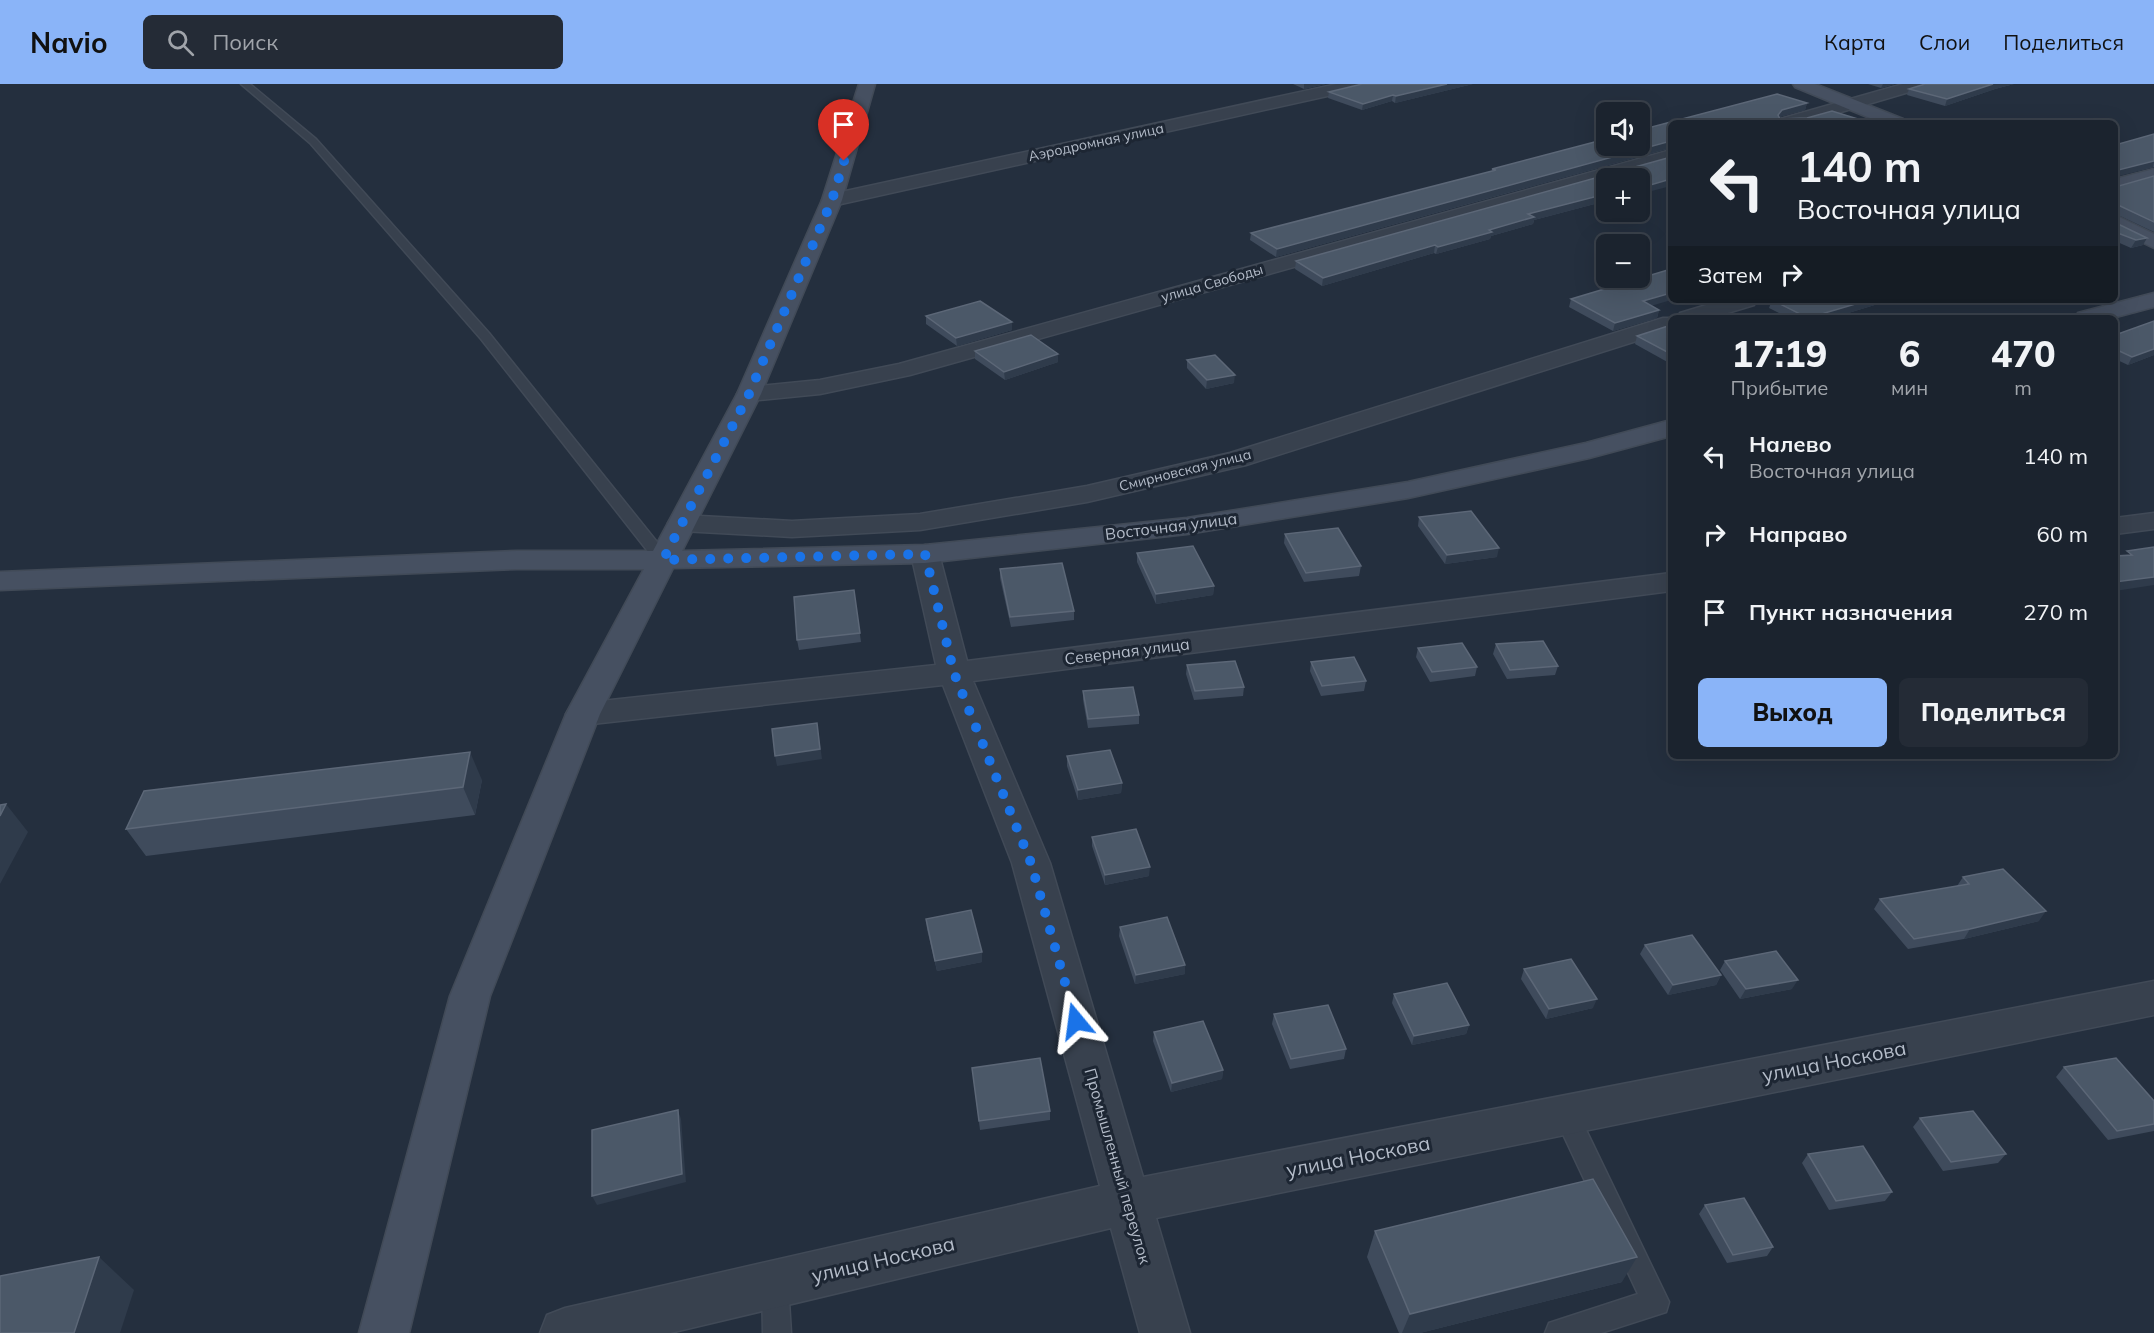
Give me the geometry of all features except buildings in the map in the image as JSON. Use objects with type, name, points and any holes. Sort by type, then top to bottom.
[{"type":"street","points":[[384,1333],[470,996],[583,714],[749,394],[832,200],[867,84]]},
{"type":"street","name":"Аэродромная улица","points":[[832,200],[1359,84]]},
{"type":"street","points":[[1801,84],[1889,120]]},
{"type":"street","points":[[1797,120],[1920,84]]},
{"type":"street","name":"улица Свободы","points":[[749,394],[820,387],[902,370],[1668,156]]},
{"type":"street","points":[[2118,184],[2154,174]]},
{"type":"street","points":[[2118,223],[2154,242]]},
{"type":"street","points":[[2097,315],[2154,300]]},
{"type":"street","points":[[1698,315],[1736,303]]},
{"type":"street","name":"Смирновская улица","points":[[682,523],[792,529],[920,522],[1087,494],[1237,459],[1668,324]]},
{"type":"street","name":"Восточная улица","points":[[0,581],[517,560],[663,560],[925,554],[1187,526],[1408,490],[1589,450],[1668,429]]},
{"type":"street","points":[[2118,526],[2154,521]]},
{"type":"street","name":"Промышленный переулок","points":[[925,554],[954,673],[1031,863],[1165,1333]]},
{"type":"street","name":"Северная улица","points":[[583,714],[954,673],[1668,582]]},
{"type":"street","name":"улица Носкова","points":[[566,1333],[1128,1202],[2154,998]]},
{"type":"lane","points":[[245,84],[313,141],[485,336],[663,560]]},
{"type":"lane","points":[[1559,1333],[1656,1302],[1566,1115]]},
{"type":"lane","points":[[775,1284],[777,1333]]},
{"type":"route","points":[[844,161],[832,200],[749,394],[663,560],[925,554],[954,673],[1031,863],[1076,1021]]}]
